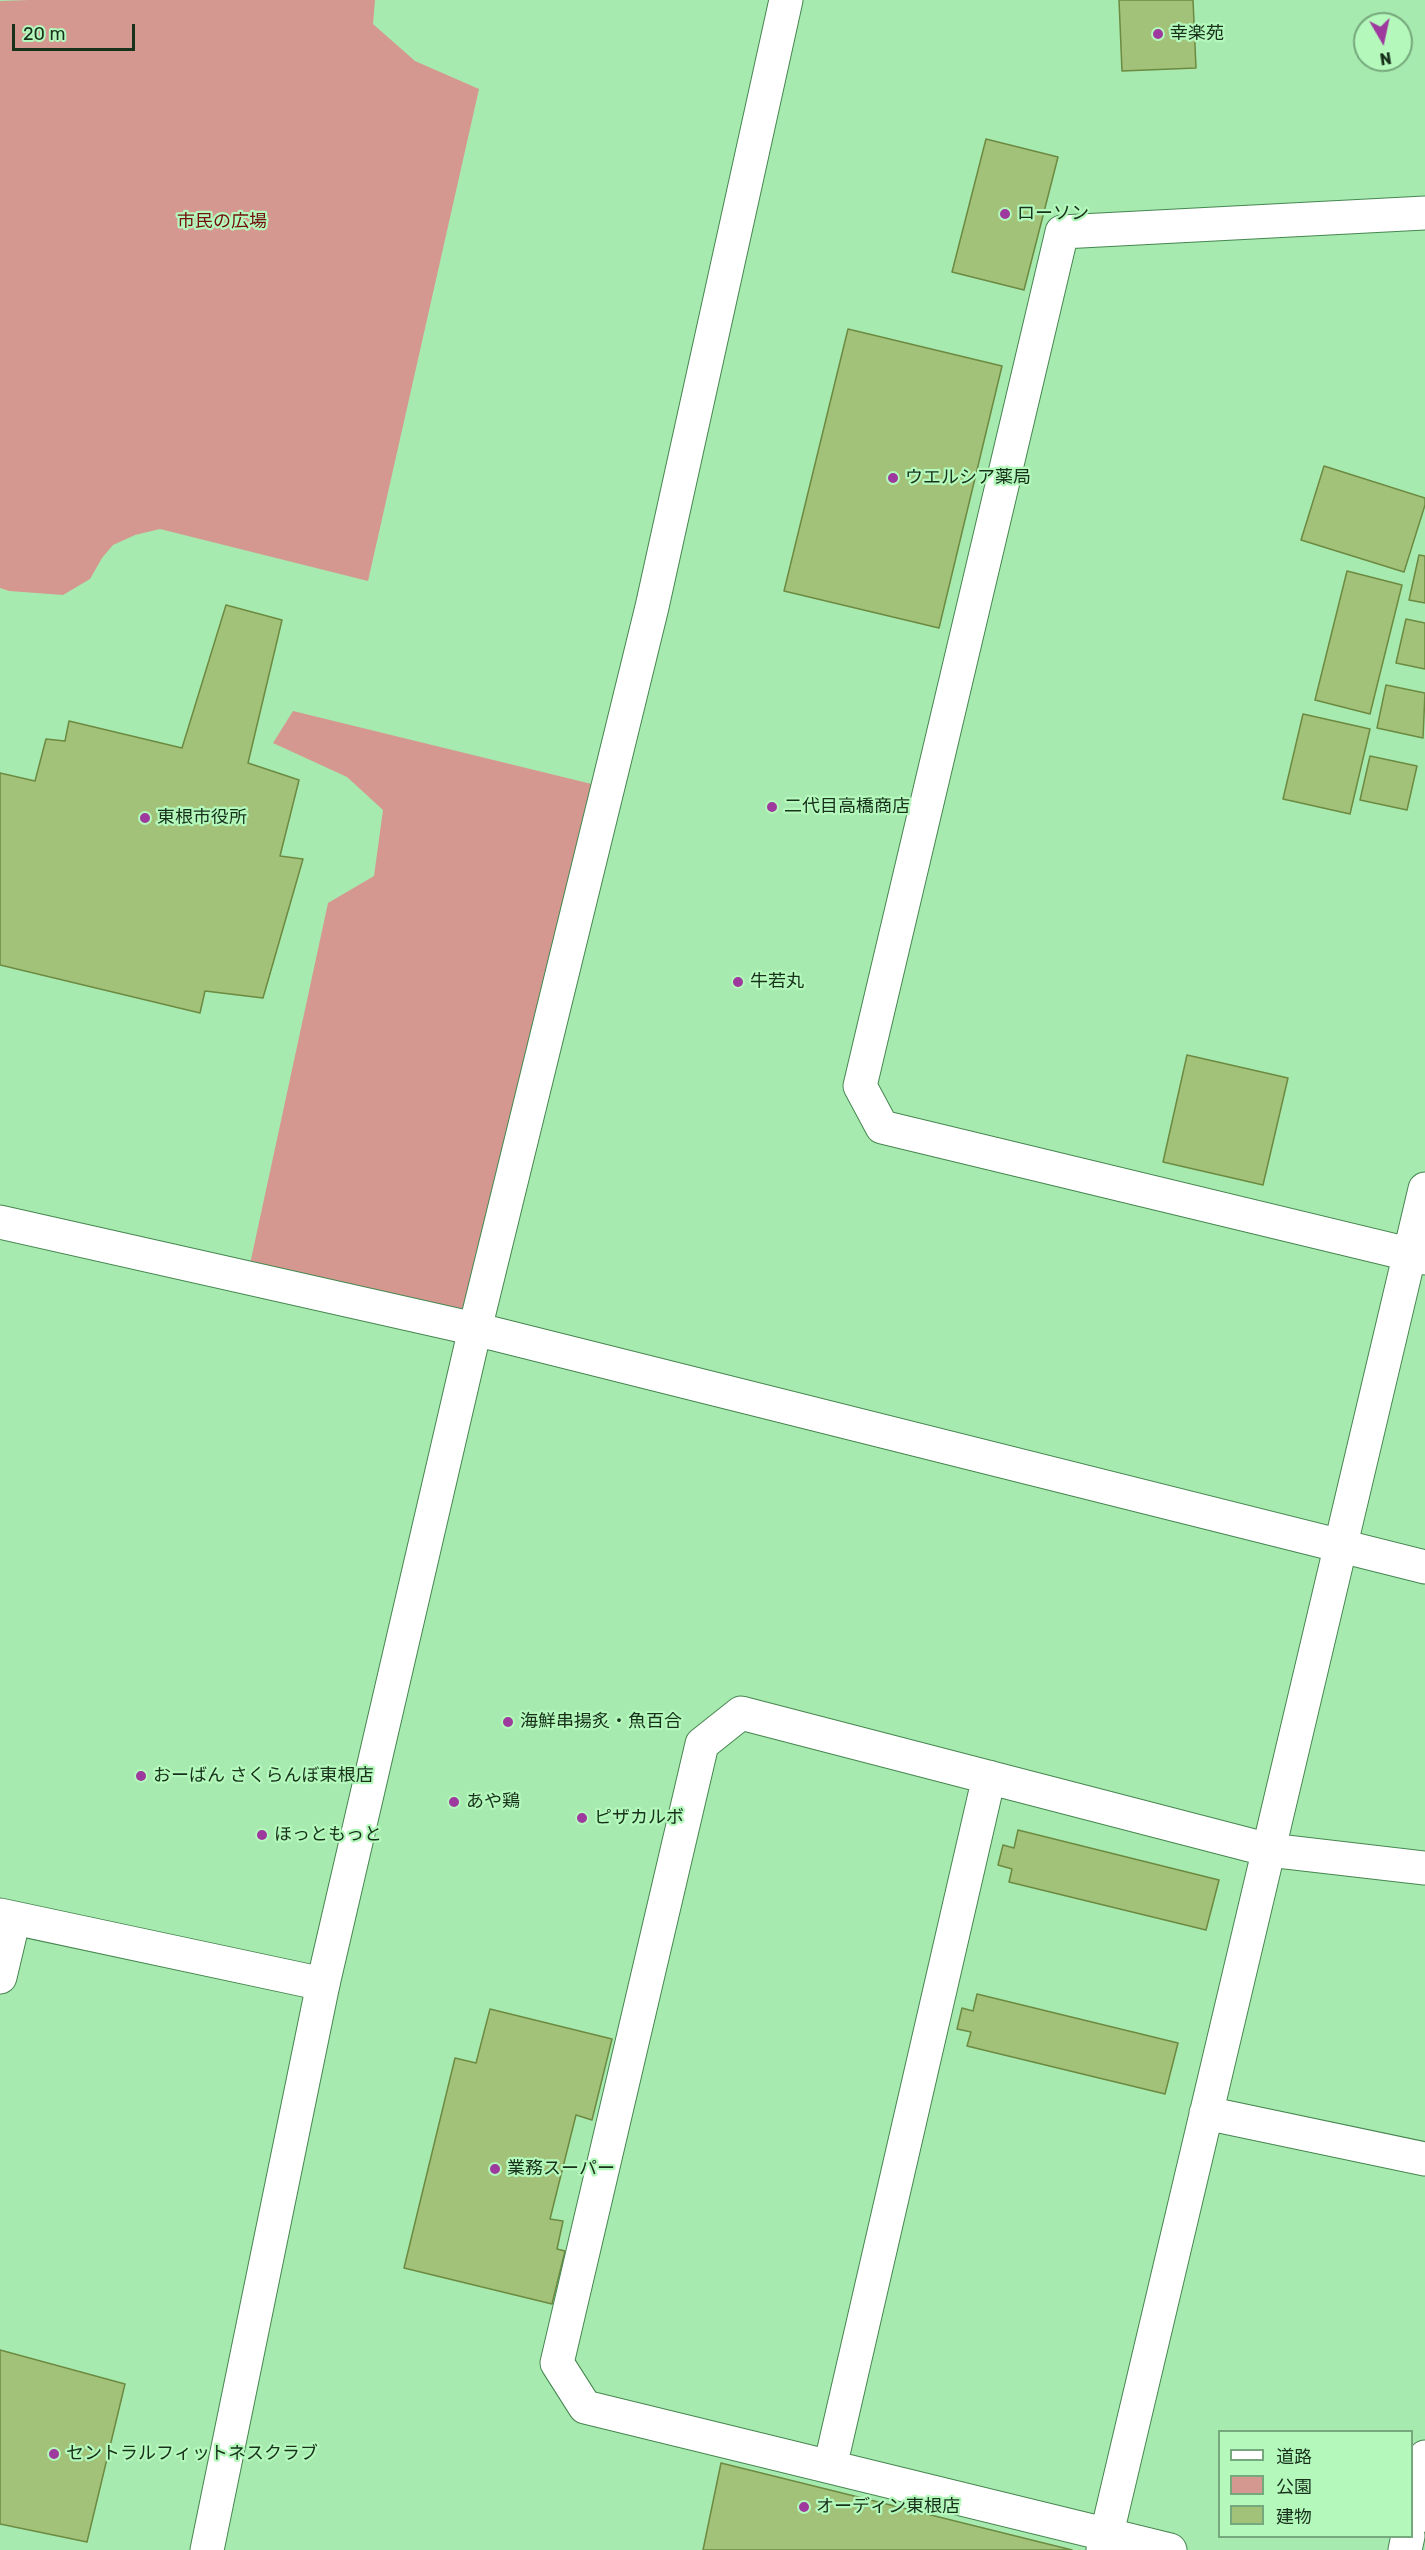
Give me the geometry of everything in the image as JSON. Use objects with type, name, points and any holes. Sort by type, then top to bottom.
[{"type":"street","points":[[207,2550],[323,1984],[475,1329],[652,607],[786,0]]},
{"type":"street","points":[[1417,1256],[882,1127],[860,1086],[1062,232],[1425,213]]},
{"type":"street","points":[[1105,2542],[1340,1546],[1417,1256],[1425,1189]]},
{"type":"street","points":[[0,1222],[475,1329],[1425,1567]]},
{"type":"street","points":[[1170,2550],[1105,2542],[830,2467],[585,2407],[557,2363],[702,1744],[741,1713],[1269,1850],[1425,1868]]},
{"type":"street","points":[[830,2467],[989,1778]]},
{"type":"street","points":[[0,1977],[7,1916],[323,1984]]},
{"type":"street","points":[[1206,2113],[1425,2159]]},
{"type":"street","points":[[1413,2516],[1425,2457]]},
{"type":"green space","name":"市民の広場","points":[[375,0],[373,24],[415,61],[479,89],[368,581],[160,529],[135,535],[113,545],[102,558],[90,579],[63,595],[9,591],[0,588],[0,1]]},
{"type":"green space","points":[[293,711],[608,788],[475,1329],[247,1278],[328,903],[374,876],[383,810],[347,777],[273,743]]},
{"type":"building","name":"幸楽苑","points":[[1119,0],[1193,0],[1196,68],[1122,71]]},
{"type":"building","name":"ローソン","points":[[986,139],[1058,157],[1024,290],[952,272]]},
{"type":"building","name":"ウエルシア薬局","points":[[848,329],[1002,366],[939,628],[784,591]]},
{"type":"building","points":[[1324,466],[1425,498],[1425,505],[1404,572],[1301,540]]},
{"type":"building","points":[[1419,555],[1425,556],[1425,603],[1409,600]]},
{"type":"building","points":[[1347,571],[1402,585],[1370,714],[1315,700]]},
{"type":"building","name":"東根市役所","points":[[226,605],[282,620],[248,763],[299,780],[280,856],[303,859],[263,998],[205,991],[200,1013],[0,965],[0,773],[35,781],[46,739],[65,741],[69,721],[182,748]]},
{"type":"building","points":[[1406,619],[1425,623],[1425,669],[1396,663]]},
{"type":"building","points":[[1386,685],[1425,693],[1423,738],[1377,728]]},
{"type":"building","points":[[1303,714],[1370,729],[1350,814],[1283,799]]},
{"type":"building","points":[[1370,756],[1417,766],[1407,810],[1360,800]]},
{"type":"building","points":[[1187,1055],[1288,1078],[1263,1185],[1163,1162]]},
{"type":"building","points":[[1018,1830],[1219,1880],[1206,1930],[1009,1882],[1012,1869],[998,1865],[1003,1845],[1014,1848]]},
{"type":"building","points":[[977,1994],[1178,2043],[1165,2094],[967,2046],[971,2032],[957,2029],[962,2008],[973,2011]]},
{"type":"building","name":"業務スーパー","points":[[490,2009],[612,2039],[592,2120],[576,2115],[550,2219],[563,2221],[557,2249],[565,2251],[552,2304],[404,2268],[455,2058],[476,2063]]},
{"type":"building","name":"セントラルフィットネスクラブ","points":[[0,2350],[125,2384],[87,2542],[0,2524]]},
{"type":"building","name":"オーディン東根店","points":[[721,2463],[1072,2550],[703,2550]]},
{"type":"place","name":"幸楽苑","points":[[1158,34]]},
{"type":"place","name":"ローソン","points":[[1005,214]]},
{"type":"place","name":"ウエルシア薬局","points":[[893,478]]},
{"type":"place","name":"二代目高橋商店","points":[[772,807]]},
{"type":"place","name":"東根市役所","points":[[145,818]]},
{"type":"place","name":"牛若丸","points":[[738,982]]},
{"type":"place","name":"海鮮串揚炙・魚百合","points":[[508,1722]]},
{"type":"place","name":"おーばん さくらんぼ東根店","points":[[141,1776]]},
{"type":"place","name":"あや鶏","points":[[454,1802]]},
{"type":"place","name":"ピザカルボ","points":[[582,1818]]},
{"type":"place","name":"ほっともっと","points":[[262,1835]]},
{"type":"place","name":"業務スーパー","points":[[495,2169]]},
{"type":"place","name":"セントラルフィットネスクラブ","points":[[54,2454]]},
{"type":"place","name":"オーディン東根店","points":[[804,2507]]}]
